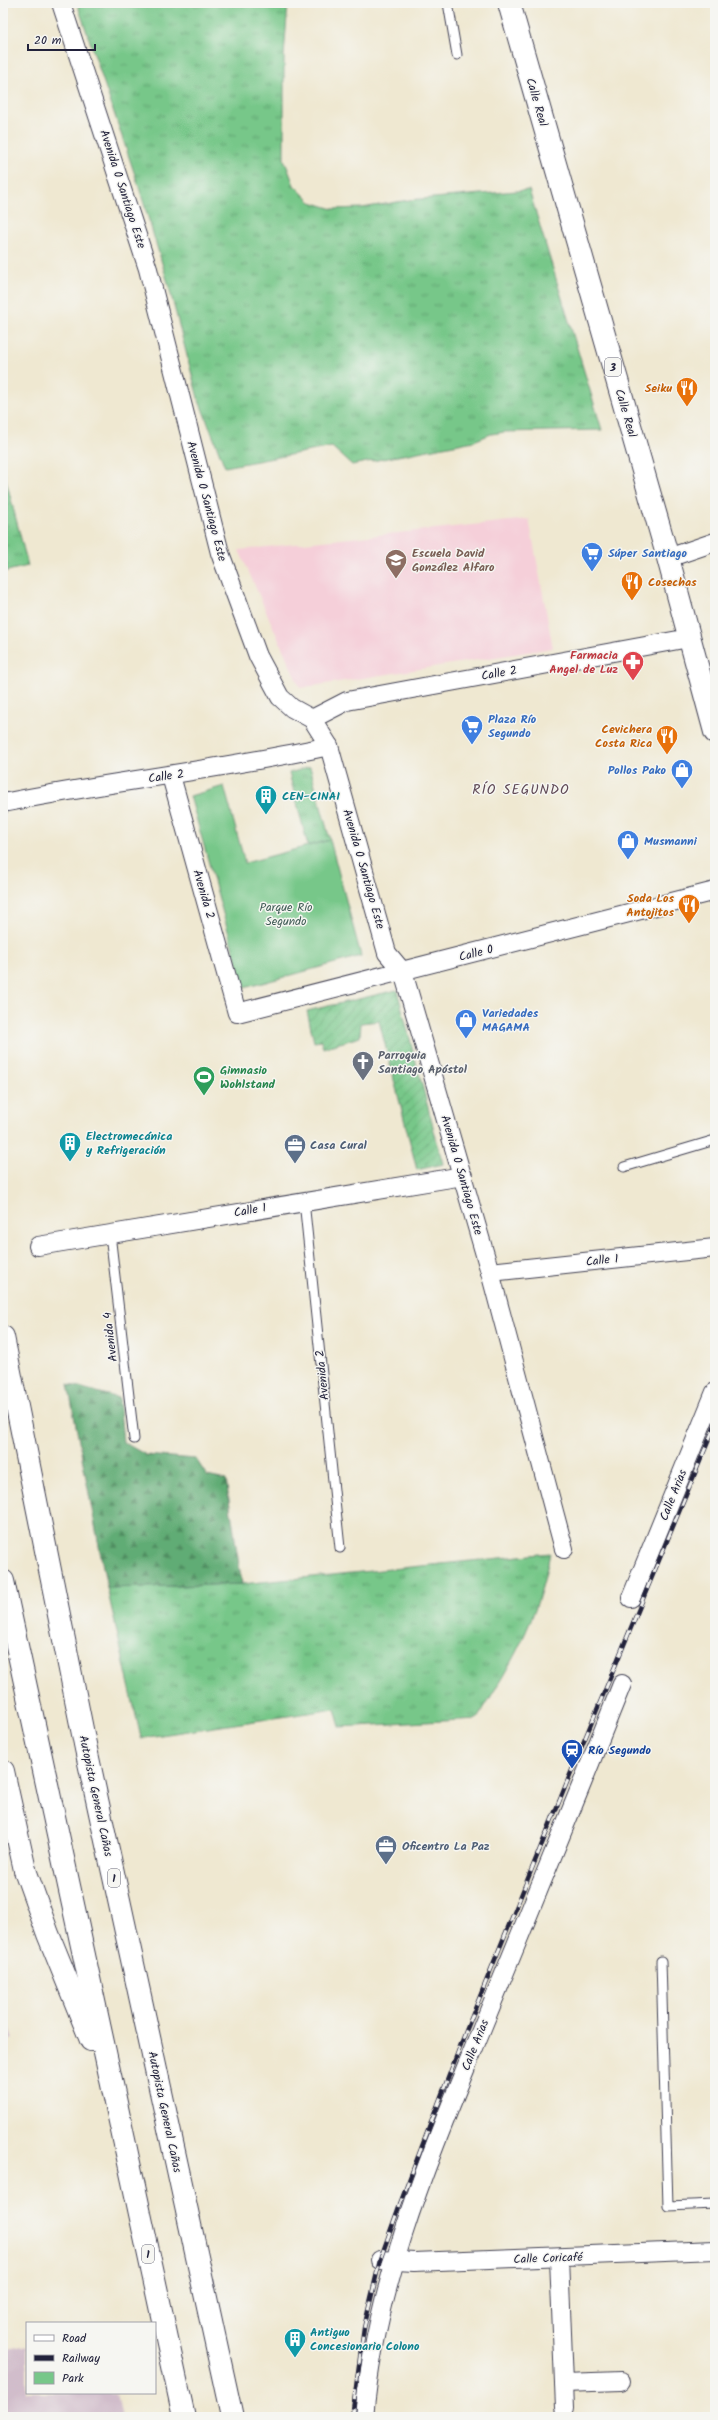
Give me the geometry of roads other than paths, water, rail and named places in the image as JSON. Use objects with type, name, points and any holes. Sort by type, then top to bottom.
[{"type":"main road","name":"Calle Real","points":[[509,3],[668,558],[715,732]]},
{"type":"main road","name":"Autopista General Cañas","points":[[3,1338],[86,1749],[232,2417]]},
{"type":"main road","name":"1","points":[[3,1581],[184,2417]]},
{"type":"main road","points":[[3,1771],[25,1870],[48,1934],[112,2090]]},
{"type":"street","name":"Avenida 0 Santiago Este","points":[[61,3],[148,269],[220,553],[258,656],[280,697],[292,708],[312,719],[329,746],[388,954],[404,972],[490,1272],[564,1549]]},
{"type":"street","points":[[668,558],[715,542]]},
{"type":"street","name":"Calle 2","points":[[312,719],[347,700],[689,638]]},
{"type":"street","name":"Calle 2","points":[[3,803],[88,786],[171,776],[329,746]]},
{"type":"street","name":"Avenida 2","points":[[171,776],[237,1013]]},
{"type":"street","name":"Calle 0","points":[[237,1013],[404,972],[715,891]]},
{"type":"street","name":"Calle 1","points":[[38,1246],[463,1176]]},
{"type":"street","name":"Calle 1","points":[[490,1272],[715,1248]]},
{"type":"street","name":"Calle Arias","points":[[631,1598],[715,1392]]},
{"type":"street","name":"Calle Arias","points":[[364,2417],[387,2261],[403,2229],[436,2142],[622,1684]]},
{"type":"street","name":"Calle Coricafé","points":[[387,2261],[559,2258],[715,2250]]},
{"type":"street","points":[[559,2258],[565,2408]]},
{"type":"street","points":[[564,2383],[621,2381]]},
{"type":"lane","points":[[448,3],[457,55]]},
{"type":"lane","points":[[624,1167],[715,1140]]},
{"type":"lane","name":"Avenida 2","points":[[304,1201],[340,1548]]},
{"type":"lane","name":"Avenida 4","points":[[110,1234],[134,1438]]},
{"type":"lane","points":[[661,1961],[668,2206],[715,2204]]},
{"type":"railway","points":[[352,2417],[364,2328],[380,2260],[400,2204],[466,2031],[715,1425]]},
{"type":"place","name":"Seiku","points":[[687,408]]},
{"type":"place","name":"Súper Santiago","points":[[592,572]]},
{"type":"place","name":"Escuela David González Alfaro","points":[[396,580]]},
{"type":"place","name":"Cosechas","points":[[632,602]]},
{"type":"place","name":"Farmacia Angel de Luz","points":[[633,682]]},
{"type":"place","name":"Plaza Río Segundo","points":[[472,746]]},
{"type":"place","name":"Cevichera Costa Rica","points":[[667,756]]},
{"type":"place","name":"Pollos Pako","points":[[682,790]]},
{"type":"place","name":"CEN-CINAI","points":[[266,816]]},
{"type":"place","name":"Musmanni","points":[[628,860]]},
{"type":"place","name":"Soda Los Antojitos","points":[[689,924]]},
{"type":"place","name":"Variedades MAGAMA","points":[[466,1040]]},
{"type":"place","name":"Parroquia Santiago Apóstol","points":[[363,1082]]},
{"type":"place","name":"Gimnasio Wohlstand","points":[[204,1096]]},
{"type":"place","name":"Electromecánica y Refrigeración","points":[[70,1162]]},
{"type":"place","name":"Casa Cural","points":[[295,1164]]},
{"type":"place","name":"Río Segundo","points":[[572,1770]]},
{"type":"place","name":"Oficentro La Paz","points":[[386,1866]]},
{"type":"place","name":"Antiguo Concesionario Colono","points":[[295,2358]]},
{"type":"district","name":"RÍO SEGUNDO","points":[[521,789]]},
{"type":"park label","name":"Parque Río Segundo","points":[[286,914]]}]
